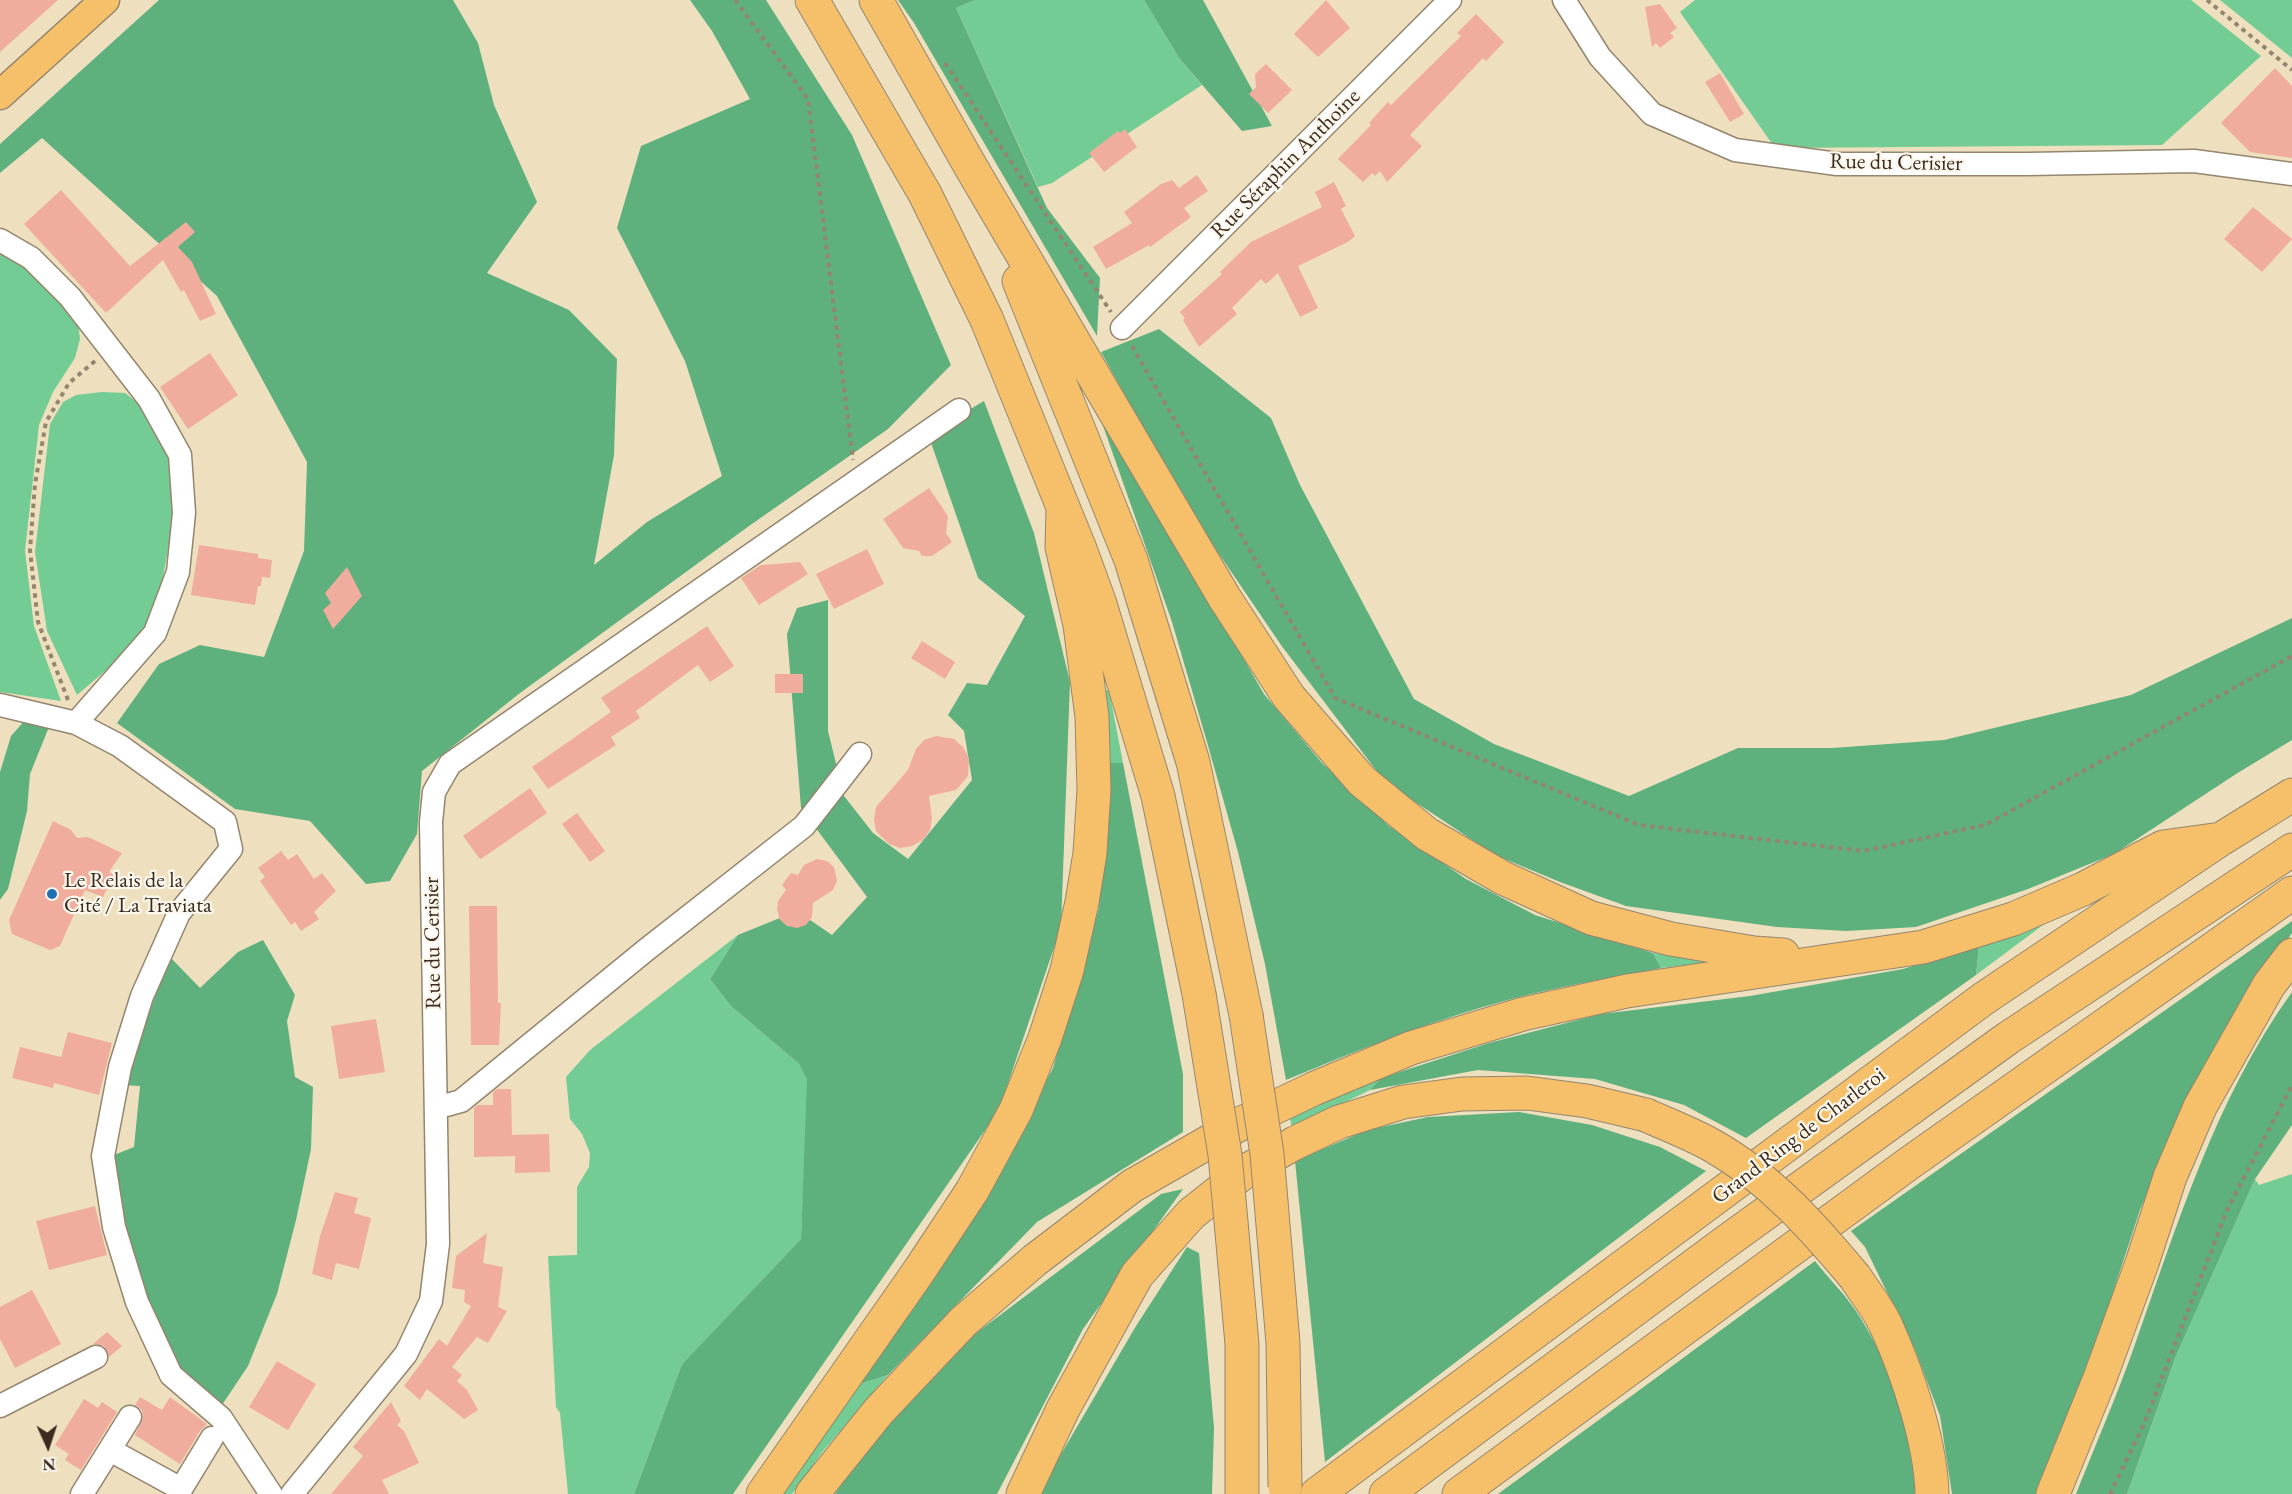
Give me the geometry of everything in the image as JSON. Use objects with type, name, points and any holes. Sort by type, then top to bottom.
[{"type":"highway","points":[[812,0],[925,194],[987,320],[1100,604],[1158,796],[1199,994],[1225,1155],[1242,1344],[1242,1494]]},
{"type":"highway","points":[[876,0],[972,169],[1224,597],[1289,697],[1362,781],[1427,834],[1503,878],[1591,918],[1671,939],[1754,953],[1853,958]]},
{"type":"highway","points":[[972,169],[1131,560],[1193,762],[1246,1015],[1267,1154],[1283,1343],[1286,1492]]},
{"type":"highway","points":[[763,1494],[972,1191],[1016,1110],[1045,1038],[1067,970],[1090,854],[1094,790],[1092,717],[1080,625],[1062,547],[1064,510]]},
{"type":"highway","name":"Grand Ring de Charleroi","points":[[1317,1494],[1983,999],[2221,839],[2292,795]]},
{"type":"highway","points":[[812,1494],[878,1412],[964,1321],[1035,1260],[1132,1186],[1240,1124],[1313,1089],[1411,1048],[1523,1014],[1627,992],[1923,947],[2013,919],[2083,889],[2163,847],[2221,839]]},
{"type":"highway","name":"Grand Ring de Charleroi","points":[[1386,1494],[1723,1244],[2008,1038],[2292,850]]},
{"type":"highway","points":[[1459,1494],[1908,1164],[2292,893]]},
{"type":"highway","points":[[2053,1494],[2104,1367],[2170,1177],[2200,1107],[2270,985],[2292,955]]},
{"type":"highway","points":[[1023,1494],[1063,1409],[1137,1275],[1191,1214],[1244,1172],[1295,1143],[1339,1122],[1403,1102],[1462,1094],[1527,1093],[1587,1101],[1646,1115],[1713,1146],[1768,1184],[1809,1222],[1855,1277],[1887,1326],[1918,1419],[1932,1478],[1932,1494]]},
{"type":"main road","points":[[0,95],[105,0]]},
{"type":"street","name":"Rue Séraphin Anthoine","points":[[1122,328],[1450,0]]},
{"type":"street","name":"Rue du Cerisier","points":[[1564,0],[1600,57],[1652,114],[1735,150],[1837,164],[2194,161],[2292,174]]},
{"type":"street","points":[[0,240],[31,258],[70,297],[149,399],[180,455],[184,513],[178,572],[155,633],[76,723]]},
{"type":"street","points":[[855,482],[958,410]]},
{"type":"street","name":"Rue du Cerisier","points":[[292,1494],[406,1354],[431,1301],[438,1244],[431,822],[434,792],[450,764],[855,482]]},
{"type":"street","points":[[0,705],[76,723],[120,746],[225,822],[231,849],[179,913],[142,996],[120,1067],[103,1156],[114,1227],[137,1302],[171,1375],[220,1418],[271,1494]]},
{"type":"street","points":[[436,1108],[461,1101],[646,950],[804,826],[860,754]]},
{"type":"street","points":[[0,1406],[96,1357]]},
{"type":"street","points":[[82,1494],[130,1417]]},
{"type":"street","points":[[110,1449],[179,1492],[212,1438]]},
{"type":"path","points":[[735,0],[808,99],[855,482]]},
{"type":"path","points":[[2206,0],[2292,70]]},
{"type":"path","points":[[943,60],[1122,328],[1335,698],[1639,825],[1863,851],[1985,825],[2292,656]]},
{"type":"path","points":[[76,723],[38,622],[30,550],[35,484],[46,422],[69,383],[109,348]]},
{"type":"path","points":[[2110,1494],[2144,1424],[2227,1210],[2292,1086]]},
{"type":"green space","points":[[159,0],[453,0],[478,43],[494,105],[537,202],[487,273],[569,310],[617,359],[614,455],[594,565],[647,522],[722,476],[685,361],[617,228],[641,146],[750,99],[712,31],[690,0],[766,0],[852,135],[951,365],[888,429],[749,526],[520,693],[422,771],[417,834],[390,881],[366,884],[310,821],[235,809],[117,723],[159,664],[200,645],[264,657],[304,551],[307,462],[217,296],[42,138],[0,173],[0,144]]},
{"type":"green space","points":[[898,0],[975,0],[956,8],[1047,208],[1100,278],[1097,336],[914,23]]},
{"type":"green space","points":[[975,0],[1144,0],[1179,58],[1202,85],[1052,183],[1038,187],[956,8]]},
{"type":"green space","points":[[1144,0],[1203,0],[1272,126],[1242,131],[1179,58]]},
{"type":"green space","points":[[1695,0],[2191,0],[2261,56],[2162,145],[1775,148],[1680,12]]},
{"type":"green space","points":[[2220,0],[2292,0],[2292,58]]},
{"type":"green space","points":[[0,248],[23,263],[78,322],[80,339],[75,358],[53,392],[39,425],[25,551],[34,626],[61,701],[0,692]]},
{"type":"green space","points":[[1159,329],[1271,418],[1300,485],[1414,699],[1494,744],[1629,796],[1738,748],[1832,748],[1944,740],[2131,695],[2292,618],[2292,740],[2114,854],[2028,889],[1916,927],[1846,931],[1777,927],[1626,906],[1495,855],[1385,782],[1281,645],[1185,504],[1101,352]]},
{"type":"green space","points":[[102,392],[125,393],[142,406],[167,448],[174,516],[161,588],[151,620],[111,666],[77,695],[47,631],[35,552],[50,424],[63,402],[76,395]]},
{"type":"green space","points":[[1094,400],[1264,694],[1322,763],[1389,826],[1466,879],[1535,915],[1653,953],[1661,968],[1549,990],[1483,1007],[1359,1050],[1286,1080],[1265,964],[1238,852],[1207,742],[1172,622]]},
{"type":"green space","points":[[984,401],[1034,533],[1070,682],[1061,927],[999,1110],[733,1494],[634,1494],[682,1364],[801,1239],[807,1079],[799,1064],[731,1006],[710,979],[738,935],[797,911],[832,935],[867,897],[801,808],[787,634],[797,608],[828,600],[828,731],[844,796],[873,833],[908,859],[972,780],[964,731],[948,715],[967,683],[987,685],[1025,616],[978,578],[928,434]]},
{"type":"green space","points":[[1109,690],[1123,763],[1106,763],[1101,691]]},
{"type":"green space","points":[[27,718],[49,727],[30,774],[27,811],[8,889],[0,900],[0,772],[11,736]]},
{"type":"green space","points":[[1106,763],[1123,763],[1183,1074],[1183,1132],[1037,1222],[888,1375],[850,1387],[994,1179],[1053,1068],[1099,908]]},
{"type":"green space","points":[[2292,921],[2292,933],[2224,1030],[2179,1117],[2140,1210],[2099,1335],[2037,1494],[1952,1494],[1940,1416],[1916,1352],[1865,1247],[1851,1231]]},
{"type":"green space","points":[[2041,922],[2043,925],[1976,975],[1979,946]]},
{"type":"green space","points":[[738,935],[710,979],[731,1006],[799,1064],[808,1079],[801,1239],[682,1364],[634,1494],[568,1494],[560,1413],[556,1407],[548,1256],[577,1255],[577,1187],[589,1167],[590,1153],[582,1134],[570,1119],[566,1077],[590,1050]]},
{"type":"green space","points":[[263,940],[295,995],[287,1021],[295,1077],[313,1087],[311,1149],[277,1294],[248,1366],[220,1408],[174,1368],[144,1303],[121,1227],[109,1157],[134,1147],[140,1086],[122,1085],[170,957],[200,988],[238,952]]},
{"type":"green space","points":[[1979,946],[1976,975],[1746,1138],[1684,1105],[1595,1079],[1478,1070],[1370,1090],[1381,1078],[1489,1043],[1601,1014],[1750,996],[1903,969]]},
{"type":"green space","points":[[1653,953],[1703,961],[1703,963],[1661,968]]},
{"type":"green space","points":[[2292,992],[2292,1125],[2255,1179],[2176,1356],[2127,1494],[2076,1494],[2126,1368],[2182,1210],[2219,1120],[2265,1033]]},
{"type":"green space","points":[[1381,1078],[1370,1090],[1292,1128],[1289,1114]]},
{"type":"green space","points":[[1519,1112],[1592,1125],[1660,1147],[1706,1171],[1325,1462],[1295,1161],[1367,1130],[1428,1117]]},
{"type":"green space","points":[[2292,1174],[2292,1494],[2127,1494],[2176,1356],[2255,1179],[2259,1185]]},
{"type":"green space","points":[[1183,1189],[1083,1329],[997,1494],[835,1494],[858,1460],[959,1346],[1161,1194]]},
{"type":"green space","points":[[1187,1247],[1199,1253],[1214,1428],[1212,1494],[1042,1494],[1050,1473],[1136,1326]]},
{"type":"green space","points":[[1815,1261],[1856,1311],[1881,1355],[1904,1422],[1917,1494],[1498,1494]]},
{"type":"green space","points":[[888,1375],[823,1451],[792,1494],[777,1494],[850,1387]]},
{"type":"building","points":[[0,0],[58,0],[0,52]]},
{"type":"building","points":[[1326,0],[1350,28],[1318,57],[1294,34]]},
{"type":"building","points":[[1660,4],[1677,28],[1670,33],[1674,37],[1660,48],[1656,43],[1652,47],[1645,7]]},
{"type":"building","points":[[1476,14],[1504,42],[1486,61],[1483,58],[1410,135],[1422,146],[1387,182],[1380,171],[1375,176],[1372,173],[1363,182],[1338,159],[1371,125],[1369,123],[1388,102],[1391,105],[1461,36],[1457,33]]},
{"type":"building","points":[[1266,64],[1292,90],[1268,113],[1249,94],[1256,87],[1255,74]]},
{"type":"building","points":[[2275,68],[2292,86],[2292,158],[2250,152],[2221,123]]},
{"type":"building","points":[[1720,73],[1744,114],[1730,122],[1705,82]]},
{"type":"building","points":[[1125,129],[1137,147],[1104,172],[1089,153],[1118,131],[1120,133]]},
{"type":"building","points":[[1197,175],[1208,191],[1184,208],[1191,217],[1150,247],[1149,245],[1106,269],[1093,247],[1132,223],[1124,212],[1161,184],[1172,180],[1179,188]]},
{"type":"building","points":[[1334,182],[1346,206],[1341,209],[1355,236],[1348,242],[1298,266],[1318,308],[1300,317],[1278,273],[1266,284],[1261,279],[1232,308],[1237,314],[1199,347],[1180,312],[1222,274],[1220,272],[1251,242],[1322,207],[1315,192]]},
{"type":"building","points":[[61,190],[130,266],[186,222],[195,232],[178,247],[192,262],[216,314],[200,321],[184,290],[181,292],[163,260],[106,313],[24,224]]},
{"type":"building","points":[[2253,207],[2292,239],[2262,272],[2224,239]]},
{"type":"building","points":[[210,353],[238,395],[188,429],[160,387]]},
{"type":"building","points":[[929,488],[948,516],[946,533],[952,542],[932,556],[922,556],[919,551],[903,548],[883,519]]},
{"type":"building","points":[[199,545],[258,554],[258,558],[272,560],[270,578],[262,577],[255,605],[191,595]]},
{"type":"building","points":[[867,549],[884,584],[834,609],[816,574]]},
{"type":"building","points":[[800,562],[808,574],[759,605],[741,578],[761,565]]},
{"type":"building","points":[[347,567],[362,596],[333,629],[323,610],[331,603],[325,593]]},
{"type":"building","points":[[707,626],[734,666],[710,682],[698,665],[636,711],[640,718],[611,737],[616,745],[548,789],[532,767],[611,712],[601,698]]},
{"type":"building","points":[[922,641],[955,662],[945,679],[911,658]]},
{"type":"building","points":[[775,674],[803,674],[803,693],[775,693]]},
{"type":"building","points":[[936,736],[954,739],[963,747],[969,758],[968,776],[956,790],[929,796],[932,818],[930,830],[923,840],[912,846],[900,848],[889,844],[876,831],[874,819],[876,807],[908,770],[916,749],[924,740]]},
{"type":"building","points":[[530,788],[547,813],[481,859],[479,858],[463,836]]},
{"type":"building","points":[[577,813],[605,851],[590,862],[562,824]]},
{"type":"building","points":[[53,821],[71,830],[77,838],[88,837],[122,853],[109,872],[114,875],[103,897],[85,890],[60,946],[50,950],[12,934],[9,920]]},
{"type":"building","points":[[281,851],[288,860],[297,854],[314,879],[322,873],[336,891],[314,912],[319,919],[301,931],[295,922],[291,925],[260,881],[265,877],[258,868]]},
{"type":"building","points":[[817,859],[827,861],[834,867],[837,881],[833,890],[813,903],[812,917],[806,925],[797,928],[787,926],[780,920],[777,910],[778,901],[786,890],[782,885],[791,873],[798,875],[804,865]]},
{"type":"building","points":[[469,906],[497,906],[498,1003],[501,1003],[499,1045],[471,1045]]},
{"type":"building","points":[[376,1019],[385,1072],[339,1079],[331,1026]]},
{"type":"building","points":[[68,1032],[112,1043],[99,1095],[54,1083],[53,1088],[12,1078],[20,1047],[61,1057]]},
{"type":"building","points":[[497,1089],[511,1089],[512,1135],[549,1134],[550,1172],[515,1173],[515,1156],[474,1157],[474,1108],[478,1105],[493,1105],[493,1092]]},
{"type":"building","points":[[335,1192],[358,1198],[354,1213],[371,1218],[359,1269],[336,1263],[332,1280],[312,1274],[320,1236]]},
{"type":"building","points":[[95,1206],[107,1255],[49,1270],[36,1221]]},
{"type":"building","points":[[487,1233],[483,1263],[503,1267],[498,1307],[507,1311],[488,1343],[477,1337],[452,1367],[462,1375],[457,1381],[467,1390],[478,1410],[464,1419],[427,1389],[420,1400],[404,1386],[439,1339],[447,1346],[471,1306],[464,1302],[465,1290],[452,1288],[456,1256]]},
{"type":"building","points":[[32,1290],[61,1344],[15,1368],[0,1339],[0,1307]]},
{"type":"building","points":[[107,1332],[122,1346],[109,1357],[104,1346],[93,1344]]},
{"type":"building","points":[[277,1361],[316,1384],[288,1430],[249,1407]]},
{"type":"building","points":[[140,1397],[162,1410],[170,1397],[207,1424],[200,1431],[180,1464],[135,1435],[143,1418],[142,1410],[135,1405]]},
{"type":"building","points":[[84,1399],[98,1408],[102,1402],[117,1412],[81,1470],[65,1460],[69,1454],[55,1445]]},
{"type":"building","points":[[391,1402],[401,1421],[397,1425],[404,1431],[419,1463],[382,1480],[389,1494],[331,1494],[363,1456],[353,1447]]},
{"type":"place","name":"Le Relais de la Cité / La Traviata","points":[[52,894]]}]
